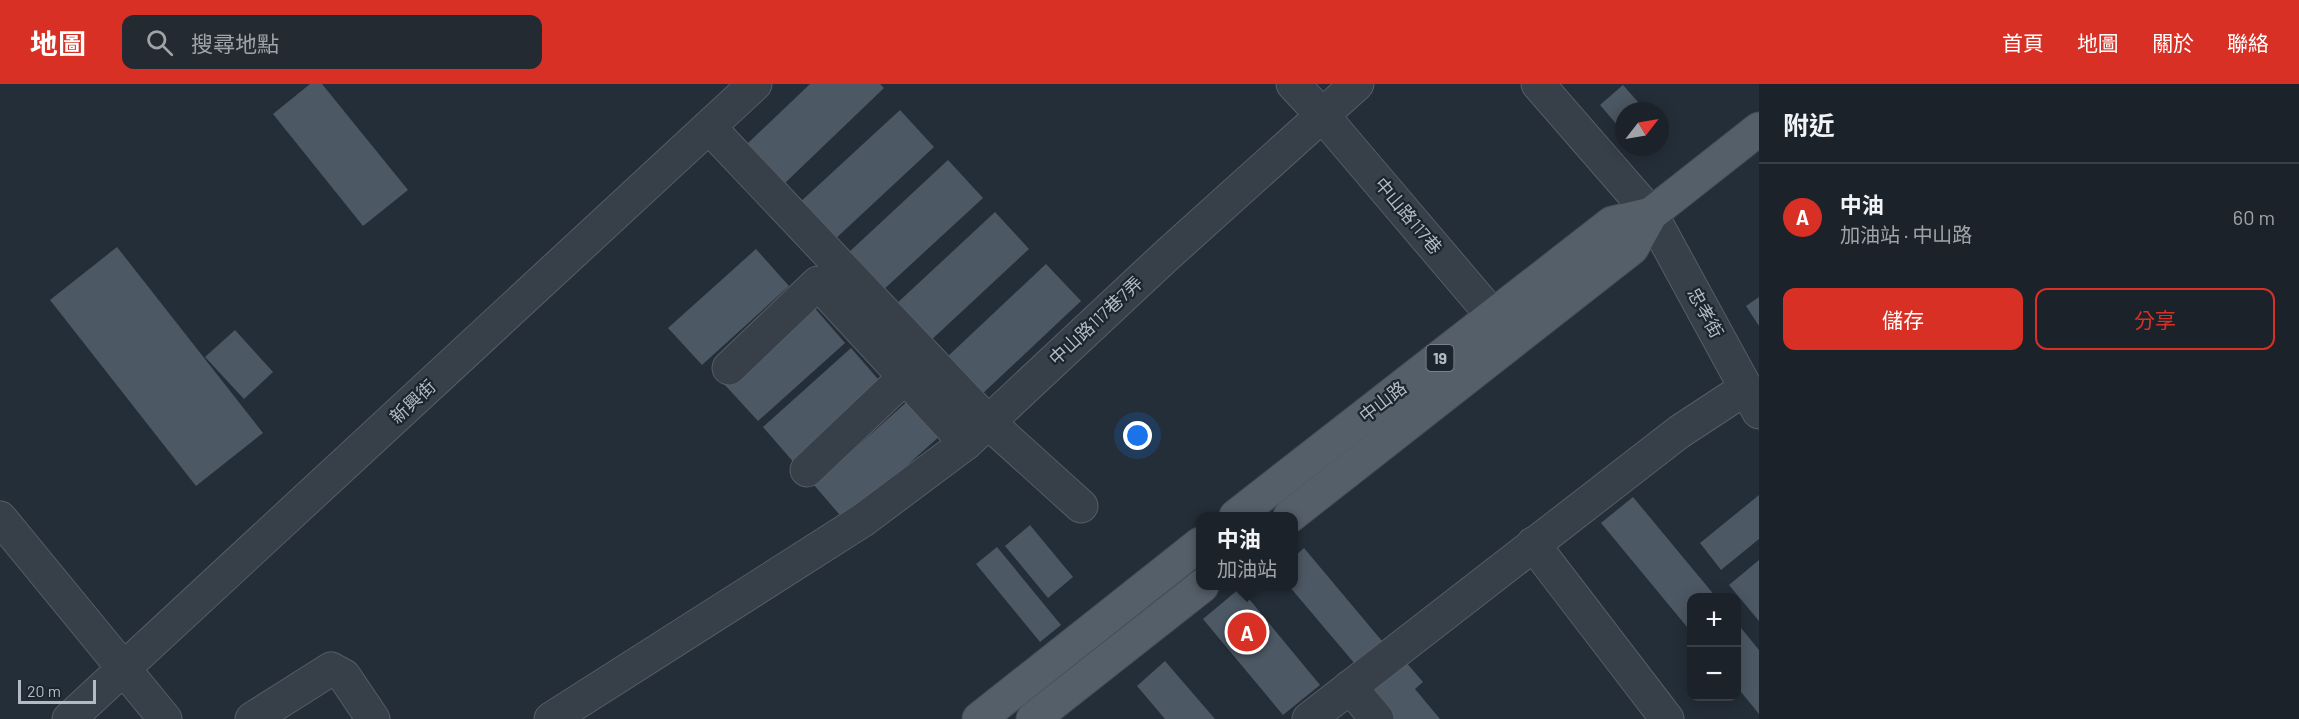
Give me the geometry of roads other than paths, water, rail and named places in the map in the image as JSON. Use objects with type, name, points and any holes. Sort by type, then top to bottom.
[{"type":"main road","name":"中山路","points":[[1295,512],[1632,248],[1652,214],[1759,129]]},
{"type":"main road","name":"中山路","points":[[1241,512],[1612,224],[1652,214]]},
{"type":"main road","points":[[979,719],[1196,547]]},
{"type":"main road","points":[[1033,719],[1190,595],[1157,578]]},
{"type":"street","name":"新興街","points":[[69,719],[755,84]]},
{"type":"street","name":"中山路117巷","points":[[1293,84],[1323,116],[1493,316]]},
{"type":"street","name":"中山路117巷7弄","points":[[551,719],[863,520],[977,433],[1166,256],[1357,84]]},
{"type":"street","name":"忠孝街","points":[[1538,84],[1652,214],[1753,400]]},
{"type":"street","points":[[709,127],[977,433]]},
{"type":"street","points":[[729,368],[818,283],[904,377],[977,433],[1082,506]]},
{"type":"street","points":[[807,470],[904,377]]},
{"type":"street","points":[[1309,719],[1679,432],[1753,400]]},
{"type":"street","points":[[0,518],[165,719]]},
{"type":"street","points":[[1533,544],[1667,719]]},
{"type":"street","points":[[252,719],[331,669],[344,676],[374,719]]},
{"type":"street","points":[[1350,687],[1377,719]]},
{"type":"place","name":"中油","points":[[1247,632]]}]
